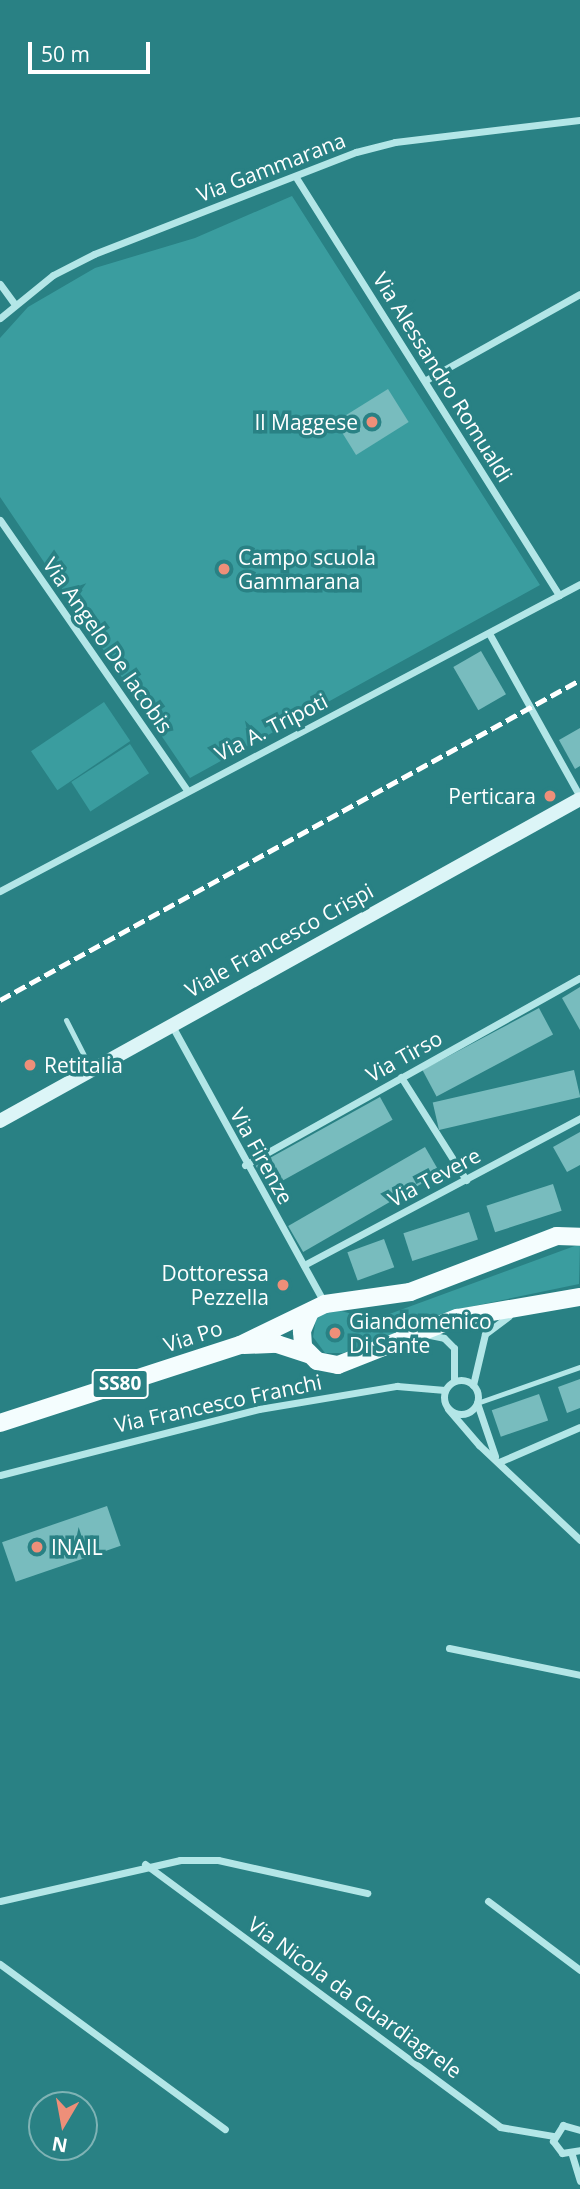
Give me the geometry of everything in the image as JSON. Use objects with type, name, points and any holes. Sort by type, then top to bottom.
[{"type":"main road","name":"SS80","points":[[317,1308],[411,1292],[577,1234]]},
{"type":"main road","name":"SS80","points":[[308,1354],[338,1365],[467,1316],[580,1297]]},
{"type":"main road","name":"Via Po","points":[[0,1423],[240,1345],[317,1308]]},
{"type":"main road","points":[[308,1354],[302,1331],[317,1308]]},
{"type":"main road","name":"Via Po","points":[[240,1345],[277,1344],[308,1354]]},
{"type":"street","name":"Via Gammarana","points":[[0,318],[14,303],[94,254],[395,142],[580,120]]},
{"type":"street","name":"Via Alessandro Romualdi","points":[[297,179],[559,595]]},
{"type":"street","points":[[0,284],[14,303]]},
{"type":"street","points":[[426,380],[580,294]]},
{"type":"street","name":"Via Angelo De Iacobis","points":[[0,520],[187,790]]},
{"type":"street","name":"Via A. Tripoti","points":[[0,891],[187,790],[490,635],[580,584]]},
{"type":"street","points":[[490,635],[580,798]]},
{"type":"street","name":"Viale Francesco Crispi","points":[[0,1121],[580,798]]},
{"type":"street","name":"Via Tirso","points":[[245,1165],[580,978]]},
{"type":"street","name":"Via Firenze","points":[[171,1024],[245,1165],[304,1265],[317,1308]]},
{"type":"street","points":[[401,1077],[466,1180]]},
{"type":"street","name":"Via Tevere","points":[[304,1265],[580,1118]]},
{"type":"street","points":[[499,1462],[484,1437],[473,1385],[485,1334],[496,1321],[530,1307]]},
{"type":"street","points":[[402,1340],[436,1335],[450,1342],[454,1381]]},
{"type":"street","points":[[454,1381],[473,1385]]},
{"type":"street","points":[[454,1381],[445,1390],[448,1409],[580,1540]]},
{"type":"street","name":"Via Francesco Franchi","points":[[0,1475],[259,1409],[397,1386],[445,1390]]},
{"type":"street","points":[[448,1409],[464,1413],[477,1403]]},
{"type":"street","points":[[499,1462],[580,1427]]},
{"type":"street","points":[[449,1648],[580,1674]]},
{"type":"street","points":[[0,1901],[145,1864],[218,1860],[367,1893]]},
{"type":"street","name":"Via Nicola da Guardiagrele","points":[[145,1864],[500,2127],[554,2136]]},
{"type":"street","points":[[488,1901],[580,1970]]},
{"type":"street","points":[[0,1964],[225,2129]]},
{"type":"street","points":[[579,2128],[564,2125],[554,2136],[558,2151],[572,2155],[580,2150]]},
{"type":"street","points":[[572,2155],[580,2181]]},
{"type":"lane","points":[[66,1020],[90,1069]]},
{"type":"lane","points":[[477,1403],[580,1367]]},
{"type":"shaded area","name":"Campo scuola Gammarana","points":[[292,196],[540,585],[190,778],[0,497],[0,338],[28,307],[95,268],[195,238]]},
{"type":"shaded area","points":[[104,702],[130,741],[57,790],[31,751]]},
{"type":"shaded area","points":[[130,744],[149,773],[90,811],[71,782]]},
{"type":"shaded area","points":[[580,1244],[579,1284],[469,1307],[343,1353],[325,1353],[313,1337],[316,1319],[323,1313],[338,1310],[373,1320]]},
{"type":"building","name":"Il Maggese","points":[[388,389],[409,422],[356,455],[335,422]]},
{"type":"building","points":[[481,651],[506,694],[478,710],[453,667]]},
{"type":"building","points":[[580,728],[580,766],[575,769],[559,740]]},
{"type":"building","points":[[580,987],[580,1030],[562,998]]},
{"type":"building","points":[[539,1008],[553,1034],[437,1096],[422,1070]]},
{"type":"building","points":[[574,1070],[580,1097],[439,1130],[433,1103]]},
{"type":"building","points":[[380,1097],[393,1120],[268,1189],[256,1166]]},
{"type":"building","points":[[580,1132],[580,1165],[567,1172],[553,1147]]},
{"type":"building","points":[[425,1147],[440,1173],[303,1252],[288,1226]]},
{"type":"building","points":[[553,1184],[562,1211],[495,1232],[486,1206]]},
{"type":"building","points":[[469,1212],[478,1240],[412,1261],[403,1233]]},
{"type":"building","points":[[384,1239],[394,1267],[358,1281],[347,1252]]},
{"type":"building","points":[[580,1379],[580,1408],[567,1413],[558,1387]]},
{"type":"building","points":[[539,1394],[548,1420],[501,1437],[492,1410]]},
{"type":"building","points":[[107,1506],[121,1546],[16,1582],[2,1542]]},
{"type":"railway","points":[[0,1000],[580,680]]},
{"type":"place","name":"Il Maggese","points":[[372,422]]},
{"type":"place","name":"Campo scuola Gammarana","points":[[224,569]]},
{"type":"place","name":"Perticara","points":[[550,796]]},
{"type":"place","name":"Retitalia","points":[[30,1065]]},
{"type":"place","name":"Dottoressa Pezzella","points":[[283,1285]]},
{"type":"place","name":"Giandomenico Di Sante","points":[[335,1333]]},
{"type":"place","name":"INAIL","points":[[37,1547]]}]
